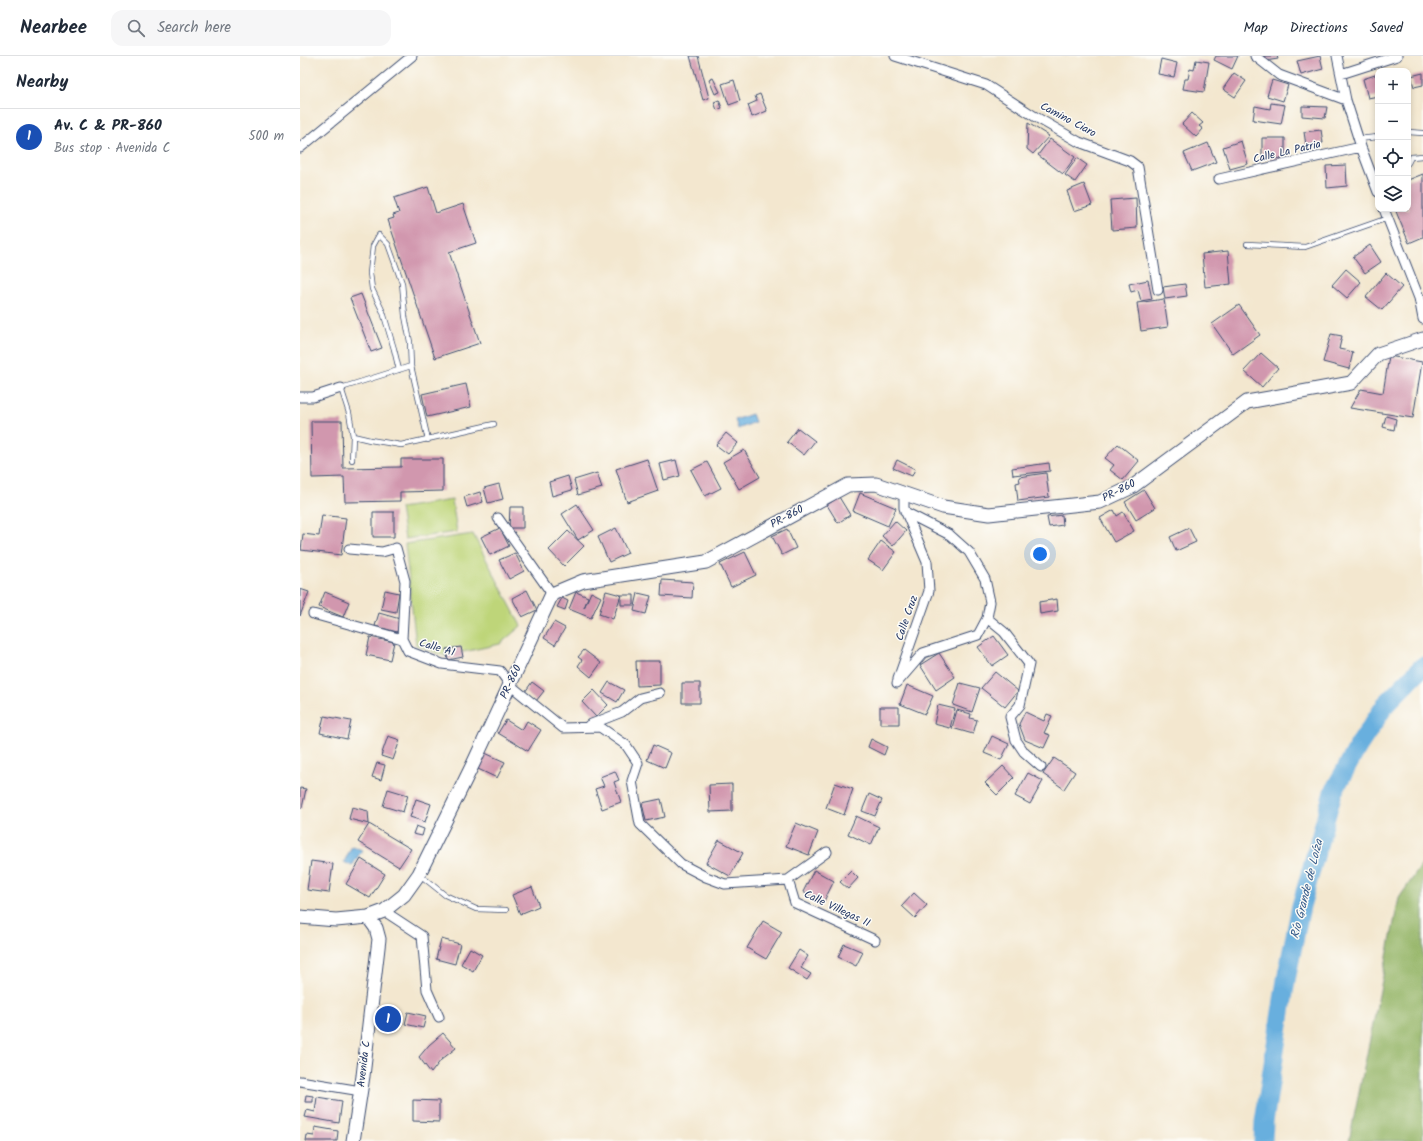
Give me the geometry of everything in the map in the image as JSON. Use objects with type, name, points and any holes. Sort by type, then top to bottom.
[{"type":"street","points":[[300,148],[412,56]]},
{"type":"street","name":"Camino Ciaro","points":[[895,56],[986,85],[1034,116],[1079,142],[1130,160],[1138,167],[1158,290]]},
{"type":"street","points":[[1255,56],[1279,75],[1346,100]]},
{"type":"street","points":[[1338,56],[1346,100],[1359,143],[1375,184]]},
{"type":"street","points":[[1341,74],[1397,56]]},
{"type":"street","name":"Calle La Patria","points":[[1219,179],[1359,143]]},
{"type":"street","points":[[1385,212],[1419,298],[1423,319]]},
{"type":"street","name":"PR-860","points":[[300,917],[336,920],[368,917],[384,911],[404,895],[419,874],[474,762],[552,594],[583,581],[706,562],[848,485],[876,484],[904,492],[943,507],[989,514],[1100,502],[1132,487],[1247,402],[1351,383],[1378,354],[1423,339]]},
{"type":"street","points":[[300,397],[313,397],[342,388]]},
{"type":"street","name":"Calle Cruz","points":[[904,492],[905,512],[927,562],[929,591],[897,683],[923,653],[978,635],[987,618]]},
{"type":"street","points":[[905,512],[950,534],[968,552],[985,579],[990,602],[987,618],[1004,632],[1030,664],[1020,705],[1010,718],[1016,740],[1024,752],[1041,767]]},
{"type":"street","points":[[498,518],[552,594]]},
{"type":"street","points":[[313,614],[402,639],[405,581],[396,548],[382,552],[349,549]]},
{"type":"street","name":"Calle A1","points":[[402,639],[408,651],[442,664],[500,672],[510,685]]},
{"type":"street","points":[[510,685],[564,728],[600,728],[626,745],[638,762],[632,781],[640,824],[681,864],[706,877],[726,884],[788,880],[827,852]]},
{"type":"street","points":[[580,728],[622,712],[640,698],[660,693]]},
{"type":"street","name":"Calle Villegas II","points":[[788,880],[795,903],[875,940]]},
{"type":"street","points":[[384,911],[422,936],[427,990],[439,1017]]},
{"type":"street","name":"Avenida C","points":[[353,1141],[361,1091],[379,939],[376,928],[368,917]]},
{"type":"street","points":[[300,1081],[361,1091]]},
{"type":"lane","points":[[1411,132],[1423,133]]},
{"type":"lane","points":[[1359,143],[1375,138]]},
{"type":"lane","points":[[1411,157],[1423,156]]},
{"type":"lane","points":[[1247,244],[1305,247],[1388,218]]},
{"type":"lane","points":[[399,370],[382,312],[372,289],[370,273],[373,246],[379,235],[388,244],[402,283],[405,316],[410,342],[411,366],[428,440]]},
{"type":"lane","points":[[352,460],[353,436],[342,388],[411,366]]},
{"type":"lane","points":[[353,436],[400,445],[428,440],[494,424]]},
{"type":"lane","points":[[419,874],[445,895],[476,909],[506,910]]},
{"type":"green space","points":[[452,500],[457,532],[405,539],[400,508]]},
{"type":"green space","points":[[473,534],[521,626],[500,644],[445,656],[416,645],[405,544]]},
{"type":"green space","points":[[1423,863],[1423,1141],[1349,1141],[1399,898]]},
{"type":"water","points":[[752,414],[755,422],[738,429],[735,420]]},
{"type":"water","points":[[352,846],[362,850],[352,866],[344,862]]},
{"type":"building","points":[[690,56],[698,56],[709,98],[703,100]]},
{"type":"building","points":[[1216,56],[1238,56],[1232,69],[1214,60]]},
{"type":"building","points":[[1264,56],[1277,56],[1278,59],[1265,61]]},
{"type":"building","points":[[1320,56],[1323,69],[1301,75],[1297,61]]},
{"type":"building","points":[[1161,59],[1177,63],[1174,77],[1158,74]]},
{"type":"building","points":[[1196,60],[1209,62],[1204,92],[1183,89],[1185,79],[1188,79],[1190,69],[1194,70]]},
{"type":"building","points":[[1234,73],[1246,81],[1235,97],[1223,89]]},
{"type":"building","points":[[1423,73],[1423,85],[1414,87],[1411,76]]},
{"type":"building","points":[[1375,75],[1375,97],[1368,98],[1363,79]]},
{"type":"building","points":[[713,78],[720,92],[715,94],[709,80]]},
{"type":"building","points":[[734,80],[740,101],[729,105],[722,84]]},
{"type":"building","points":[[1272,80],[1288,85],[1283,101],[1267,96]]},
{"type":"building","points":[[760,94],[767,111],[752,117],[748,105],[757,101],[755,96]]},
{"type":"building","points":[[719,100],[722,108],[717,110],[714,102]]},
{"type":"building","points":[[1271,103],[1285,105],[1281,124],[1253,120],[1255,106],[1270,109]]},
{"type":"building","points":[[1302,106],[1327,107],[1325,118],[1302,116]]},
{"type":"building","points":[[1192,113],[1203,123],[1199,126],[1203,129],[1196,137],[1182,124]]},
{"type":"building","points":[[1028,123],[1049,136],[1033,154],[1027,149]]},
{"type":"building","points":[[1321,130],[1323,143],[1306,145],[1304,132]]},
{"type":"building","points":[[1262,138],[1285,138],[1285,159],[1262,158]]},
{"type":"building","points":[[1050,139],[1075,157],[1063,174],[1038,155]]},
{"type":"building","points":[[1241,141],[1248,164],[1230,169],[1223,147]]},
{"type":"building","points":[[1208,143],[1216,162],[1192,171],[1184,153]]},
{"type":"building","points":[[1077,158],[1087,165],[1075,182],[1065,175]]},
{"type":"building","points":[[1346,165],[1347,186],[1327,188],[1326,166]]},
{"type":"building","points":[[1423,174],[1423,237],[1409,243],[1396,212],[1411,212],[1411,179]]},
{"type":"building","points":[[1084,184],[1092,205],[1074,211],[1067,191]]},
{"type":"building","points":[[428,187],[436,213],[463,204],[476,243],[449,252],[480,343],[435,358],[388,220],[394,218],[393,215],[399,213],[394,198]]},
{"type":"building","points":[[1136,198],[1137,228],[1112,230],[1110,200]]},
{"type":"building","points":[[1370,245],[1381,262],[1365,273],[1353,257]]},
{"type":"building","points":[[1228,251],[1231,284],[1205,287],[1202,254]]},
{"type":"building","points":[[1346,269],[1361,282],[1347,298],[1332,285]]},
{"type":"building","points":[[1386,273],[1402,287],[1382,310],[1366,297]]},
{"type":"building","points":[[1148,280],[1152,299],[1141,301],[1138,290],[1131,292],[1129,284]]},
{"type":"building","points":[[1185,284],[1187,296],[1165,299],[1163,287]]},
{"type":"building","points":[[361,294],[382,348],[371,352],[350,298]]},
{"type":"building","points":[[1164,299],[1168,327],[1141,331],[1137,303]]},
{"type":"building","points":[[1239,305],[1260,335],[1233,354],[1212,324]]},
{"type":"building","points":[[1331,334],[1342,336],[1339,349],[1353,352],[1349,369],[1323,362]]},
{"type":"building","points":[[1261,353],[1278,368],[1262,387],[1244,371]]},
{"type":"building","points":[[1389,356],[1422,362],[1413,418],[1350,408],[1361,389],[1383,393]]},
{"type":"building","points":[[466,384],[471,407],[427,417],[422,394]]},
{"type":"building","points":[[1386,416],[1396,419],[1394,430],[1383,427]]},
{"type":"building","points":[[311,421],[342,421],[343,468],[401,467],[401,459],[443,459],[443,491],[400,492],[400,501],[345,502],[344,477],[312,478]]},
{"type":"building","points":[[798,428],[815,441],[804,455],[787,442]]},
{"type":"building","points":[[726,433],[738,443],[728,454],[716,445]]},
{"type":"building","points":[[1118,444],[1139,461],[1123,480],[1110,470],[1114,465],[1105,458]]},
{"type":"building","points":[[744,450],[760,477],[739,489],[723,462]]},
{"type":"building","points":[[647,459],[658,491],[627,502],[616,469]]},
{"type":"building","points":[[676,460],[680,476],[664,480],[660,464]]},
{"type":"building","points":[[897,460],[915,469],[912,476],[893,468]]},
{"type":"building","points":[[707,462],[721,488],[705,496],[691,470]]},
{"type":"building","points":[[1049,463],[1050,471],[1013,475],[1012,468]]},
{"type":"building","points":[[597,473],[602,488],[578,495],[574,480]]},
{"type":"building","points":[[1046,473],[1049,497],[1018,501],[1016,483],[1020,482],[1019,477]]},
{"type":"building","points":[[568,476],[572,490],[552,496],[549,482]]},
{"type":"building","points":[[499,484],[503,499],[488,503],[484,488]]},
{"type":"building","points":[[1144,490],[1155,508],[1136,520],[1125,502]]},
{"type":"building","points":[[480,492],[483,502],[467,507],[464,497]]},
{"type":"building","points":[[860,493],[896,508],[888,526],[853,511]]},
{"type":"building","points":[[839,497],[850,515],[838,523],[827,505]]},
{"type":"building","points":[[577,504],[594,530],[578,540],[562,514]]},
{"type":"building","points":[[510,507],[523,507],[523,528],[509,528]]},
{"type":"building","points":[[1114,510],[1117,516],[1123,512],[1134,531],[1114,542],[1100,518]]},
{"type":"building","points":[[373,512],[394,512],[394,537],[373,537]]},
{"type":"building","points":[[322,515],[346,518],[341,555],[301,550],[303,534],[319,536]]},
{"type":"building","points":[[1062,515],[1063,525],[1049,527],[1047,517]]},
{"type":"building","points":[[895,521],[906,531],[893,546],[882,536]]},
{"type":"building","points":[[500,528],[509,546],[490,555],[481,537]]},
{"type":"building","points":[[616,528],[628,553],[609,562],[598,537]]},
{"type":"building","points":[[1189,528],[1196,542],[1176,551],[1170,537]]},
{"type":"building","points":[[787,529],[796,548],[782,555],[772,536]]},
{"type":"building","points":[[568,531],[584,546],[564,566],[549,550]]},
{"type":"building","points":[[881,541],[896,552],[883,570],[868,560]]},
{"type":"building","points":[[745,552],[756,575],[731,587],[720,564]]},
{"type":"building","points":[[515,553],[524,571],[509,579],[499,560]]},
{"type":"building","points":[[662,580],[693,582],[692,598],[661,596]]},
{"type":"building","points":[[300,589],[309,592],[300,616]]},
{"type":"building","points":[[385,590],[399,593],[396,612],[381,609]]},
{"type":"building","points":[[527,590],[537,610],[522,617],[512,598]]},
{"type":"building","points":[[606,591],[621,595],[613,619],[599,614]]},
{"type":"building","points":[[325,592],[349,602],[343,617],[319,607]]},
{"type":"building","points":[[576,592],[588,597],[584,608],[591,592],[601,597],[591,618],[569,609]]},
{"type":"building","points":[[638,593],[651,596],[646,614],[634,611]]},
{"type":"building","points":[[621,595],[634,595],[634,605],[621,605]]},
{"type":"building","points":[[562,598],[568,601],[565,610],[557,607]]},
{"type":"building","points":[[1057,599],[1058,611],[1040,614],[1039,602]]},
{"type":"building","points":[[379,613],[400,619],[397,632],[375,626]]},
{"type":"building","points":[[554,622],[565,628],[555,645],[544,638]]},
{"type":"building","points":[[994,636],[1008,655],[992,666],[978,647]]},
{"type":"building","points":[[370,637],[394,642],[390,660],[366,655]]},
{"type":"building","points":[[461,647],[463,657],[448,660],[446,649]]},
{"type":"building","points":[[584,650],[601,663],[591,677],[578,666],[582,660],[578,657]]},
{"type":"building","points":[[939,653],[955,677],[936,690],[920,665]]},
{"type":"building","points":[[636,661],[660,661],[660,685],[637,686]]},
{"type":"building","points":[[995,672],[1018,691],[1005,707],[981,688]]},
{"type":"building","points":[[532,682],[544,691],[536,701],[525,692]]},
{"type":"building","points":[[609,682],[624,690],[617,702],[602,693]]},
{"type":"building","points":[[682,683],[700,683],[700,703],[682,703]]},
{"type":"building","points":[[960,683],[980,688],[972,712],[953,705]]},
{"type":"building","points":[[907,685],[933,696],[925,714],[900,704]]},
{"type":"building","points":[[594,690],[608,705],[596,717],[582,702]]},
{"type":"building","points":[[938,705],[955,709],[950,728],[934,724]]},
{"type":"building","points":[[880,707],[899,707],[899,724],[880,724]]},
{"type":"building","points":[[957,710],[971,714],[970,718],[977,720],[973,734],[952,728]]},
{"type":"building","points":[[1025,712],[1044,721],[1047,714],[1052,716],[1044,733],[1050,735],[1044,748],[1025,740],[1019,724]]},
{"type":"building","points":[[324,716],[351,721],[347,739],[320,733]]},
{"type":"building","points":[[506,720],[522,730],[527,721],[541,730],[528,751],[498,733]]},
{"type":"building","points":[[388,736],[400,740],[393,760],[381,756]]},
{"type":"building","points":[[992,736],[1009,744],[1001,760],[984,753]]},
{"type":"building","points":[[871,739],[887,747],[884,755],[868,747]]},
{"type":"building","points":[[653,745],[671,753],[665,768],[647,760]]},
{"type":"building","points":[[485,753],[505,762],[497,778],[478,769]]},
{"type":"building","points":[[1054,758],[1075,772],[1064,789],[1043,774]]},
{"type":"building","points":[[377,763],[385,765],[381,780],[372,777]]},
{"type":"building","points":[[1003,766],[1014,778],[997,795],[985,783]]},
{"type":"building","points":[[615,771],[619,780],[614,782],[621,802],[602,809],[595,789],[604,786],[600,777]]},
{"type":"building","points":[[1028,773],[1043,781],[1030,804],[1015,796]]},
{"type":"building","points":[[835,783],[853,789],[844,815],[826,808]]},
{"type":"building","points":[[732,784],[732,811],[710,812],[709,785]]},
{"type":"building","points":[[300,788],[306,789],[302,808],[300,808]]},
{"type":"building","points":[[388,789],[408,795],[403,812],[383,806]]},
{"type":"building","points":[[869,794],[882,800],[875,816],[862,811]]},
{"type":"building","points":[[416,799],[431,804],[425,822],[410,817]]},
{"type":"building","points":[[661,799],[665,817],[646,821],[642,803]]},
{"type":"building","points":[[352,807],[368,811],[369,824],[349,819]]},
{"type":"building","points":[[856,816],[879,827],[871,845],[848,834]]},
{"type":"building","points":[[796,823],[818,832],[809,855],[786,846]]},
{"type":"building","points":[[369,824],[411,849],[399,867],[358,842]]},
{"type":"building","points":[[416,826],[424,829],[422,836],[413,834]]},
{"type":"building","points":[[719,840],[743,853],[730,876],[706,863]]},
{"type":"building","points":[[361,859],[385,874],[370,898],[346,884]]},
{"type":"building","points":[[311,861],[333,864],[329,893],[307,890]]},
{"type":"building","points":[[814,870],[834,881],[823,903],[803,892]]},
{"type":"building","points":[[851,871],[858,878],[848,889],[840,882]]},
{"type":"building","points":[[532,887],[539,906],[520,914],[512,895]]},
{"type":"building","points":[[914,893],[927,905],[915,918],[902,906]]},
{"type":"building","points":[[763,921],[782,932],[766,959],[747,948]]},
{"type":"building","points":[[441,939],[460,944],[455,964],[436,959]]},
{"type":"building","points":[[844,944],[863,952],[856,966],[838,957]]},
{"type":"building","points":[[470,948],[482,955],[473,971],[461,964]]},
{"type":"building","points":[[799,950],[808,956],[801,968],[811,974],[807,980],[788,968]]},
{"type":"building","points":[[408,1012],[426,1016],[423,1028],[405,1024]]},
{"type":"building","points":[[443,1033],[456,1048],[441,1060],[431,1073],[419,1057],[429,1045]]},
{"type":"building","points":[[306,1095],[313,1096],[313,1102],[305,1102]]},
{"type":"building","points":[[317,1097],[342,1101],[339,1123],[305,1117],[307,1110],[315,1112]]},
{"type":"building","points":[[413,1100],[439,1101],[439,1122],[413,1121]]},
{"type":"building","points":[[315,1127],[338,1131],[337,1141],[306,1141],[307,1135],[314,1136]]},
{"type":"waterway","name":"Río Grande de Loíza","points":[[1263,1141],[1264,1122],[1286,980],[1301,906],[1333,792],[1359,745],[1386,704],[1423,666]]},
{"type":"place","name":"Av. C & PR-860","points":[[388,1019]]}]
